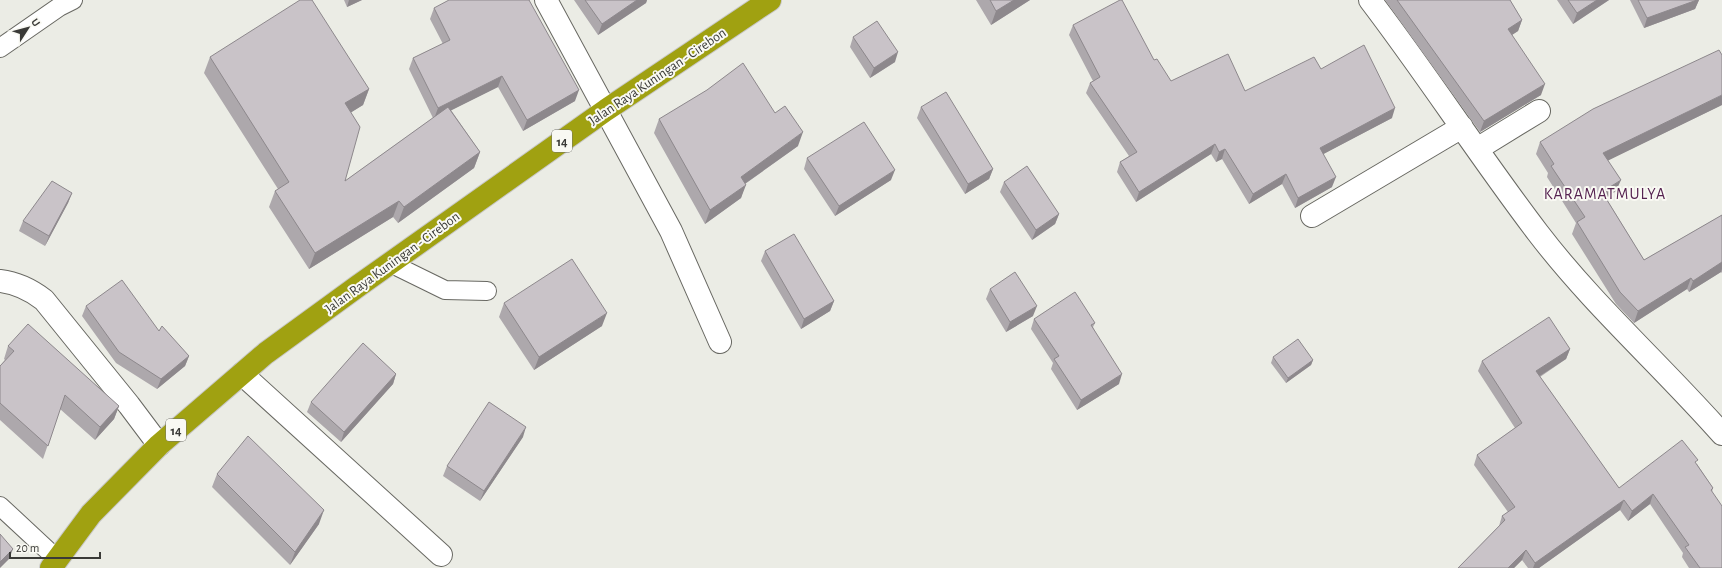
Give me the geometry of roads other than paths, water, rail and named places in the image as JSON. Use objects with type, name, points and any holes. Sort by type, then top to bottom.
[{"type":"highway","name":"Jalan Raya Kuningan - Cirebon","points":[[57,559],[91,514],[158,445],[266,353],[606,110],[770,0]]},
{"type":"street","points":[[546,0],[671,231],[720,342]]},
{"type":"street","points":[[1370,0],[1413,57],[1538,234],[1588,294],[1699,408],[1722,434]]},
{"type":"street","points":[[1477,149],[1539,111]]},
{"type":"street","points":[[1312,216],[1462,127]]},
{"type":"street","points":[[0,281],[18,285],[32,291],[44,300],[130,404],[158,445]]},
{"type":"street","points":[[242,374],[440,555]]},
{"type":"lane","points":[[0,48],[59,7],[73,0]]},
{"type":"lane","points":[[390,263],[445,290],[487,292]]},
{"type":"lane","points":[[0,506],[57,559]]},
{"type":"district","name":"KARAMATMULYA","points":[[1605,193]]}]
